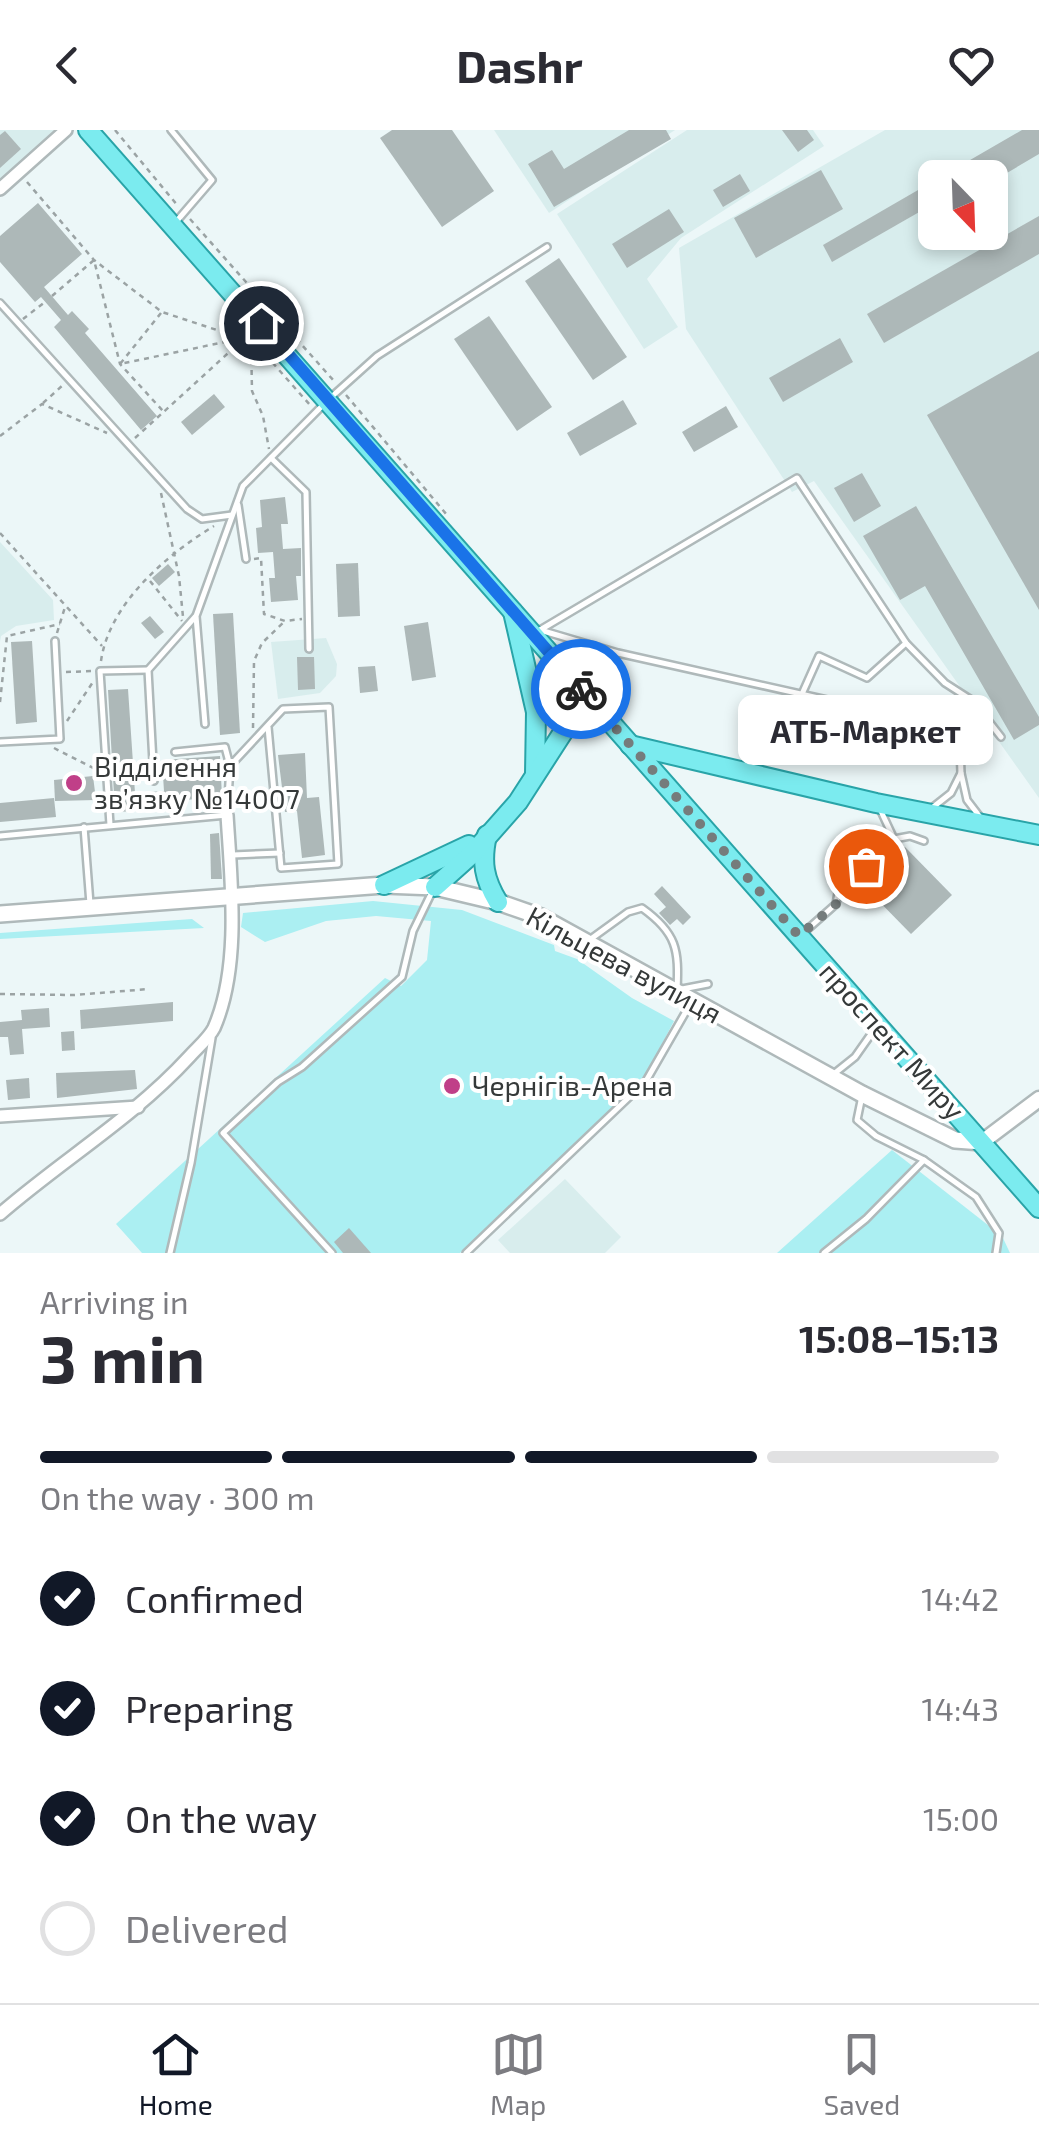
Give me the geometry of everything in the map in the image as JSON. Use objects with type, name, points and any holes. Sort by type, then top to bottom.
[{"type":"main road","name":"проспект Миру","points":[[88,130],[178,219],[328,400],[1039,1208]]},
{"type":"main road","points":[[512,610],[536,712],[535,780]]},
{"type":"main road","points":[[435,887],[473,853],[535,780],[586,695]]},
{"type":"main road","points":[[630,745],[876,803],[1039,835]]},
{"type":"main road","points":[[384,885],[488,835]]},
{"type":"main road","points":[[488,835],[484,869],[487,885],[498,902]]},
{"type":"main road","name":"Кільцева вулиця","points":[[0,914],[384,885],[435,887],[541,917],[862,1094],[955,1140],[982,1142]]},
{"type":"street","points":[[0,188],[66,130]]},
{"type":"street","points":[[0,1214],[138,1107],[213,1030],[230,964],[232,897],[226,815]]},
{"type":"street","points":[[982,1142],[1039,1099]]},
{"type":"street","points":[[0,1116],[138,1107]]},
{"type":"lane","points":[[171,130],[212,180],[178,219]]},
{"type":"lane","points":[[205,724],[196,616],[244,486],[377,356],[547,247]]},
{"type":"lane","points":[[0,303],[187,509],[202,519],[232,515]]},
{"type":"lane","points":[[271,458],[306,492],[309,650]]},
{"type":"lane","points":[[540,630],[798,478],[906,643],[945,683],[973,701],[1001,736]]},
{"type":"lane","points":[[237,502],[246,559]]},
{"type":"lane","points":[[512,610],[540,630],[618,653],[930,723],[951,733],[960,747],[966,800],[978,815],[995,826]]},
{"type":"lane","points":[[154,781],[148,670],[196,616]]},
{"type":"lane","points":[[0,742],[60,739],[55,640]]},
{"type":"lane","points":[[802,694],[819,656],[867,678],[906,643]]},
{"type":"lane","points":[[110,825],[100,671],[148,670]]},
{"type":"lane","points":[[230,766],[282,709],[330,706],[338,864],[281,868],[268,727]]},
{"type":"lane","points":[[0,836],[226,815],[230,766],[225,747],[175,752]]},
{"type":"lane","points":[[925,812],[951,793],[961,774]]},
{"type":"lane","points":[[876,803],[894,840]]},
{"type":"lane","points":[[889,826],[898,807]]},
{"type":"lane","points":[[84,827],[90,906]]},
{"type":"lane","points":[[799,936],[836,904],[838,893],[894,840],[910,836],[924,841]]},
{"type":"lane","points":[[230,856],[280,853]]},
{"type":"lane","points":[[332,1253],[222,1133],[278,1082],[302,1068],[402,977],[413,931],[435,887]]},
{"type":"lane","points":[[588,941],[628,912],[642,908],[666,929],[676,946],[677,990],[708,984]]},
{"type":"lane","points":[[466,1253],[646,1081],[693,998]]},
{"type":"lane","points":[[827,1076],[840,1071],[855,1057],[877,1025]]},
{"type":"lane","points":[[170,1253],[191,1163],[213,1030]]},
{"type":"lane","points":[[862,1094],[857,1120],[876,1136],[924,1160],[976,1197],[999,1233],[996,1253]]},
{"type":"lane","points":[[824,1253],[866,1219],[924,1160]]},
{"type":"lane","points":[[535,1190],[543,1199]]},
{"type":"path","points":[[115,130],[178,219],[328,400]]},
{"type":"path","points":[[18,172],[94,260],[162,312],[243,338]]},
{"type":"path","points":[[52,296],[94,260]]},
{"type":"path","points":[[94,260],[120,364],[164,412]]},
{"type":"path","points":[[18,323],[45,302]]},
{"type":"path","points":[[120,364],[162,312]]},
{"type":"path","points":[[42,404],[130,444],[248,335],[328,400],[455,523]]},
{"type":"path","points":[[120,364],[243,338]]},
{"type":"path","points":[[251,339],[252,391],[263,416],[271,458]]},
{"type":"path","points":[[0,436],[70,380]]},
{"type":"path","points":[[158,482],[175,555],[185,624]]},
{"type":"path","points":[[60,733],[100,671],[112,619],[175,555],[232,515]]},
{"type":"path","points":[[0,533],[103,647]]},
{"type":"path","points":[[246,559],[260,558],[264,614],[285,620],[308,618]]},
{"type":"path","points":[[148,580],[185,624]]},
{"type":"path","points":[[55,640],[66,606]]},
{"type":"path","points":[[253,734],[254,661],[262,643],[285,620]]},
{"type":"path","points":[[0,702],[7,636],[60,624]]},
{"type":"path","points":[[56,672],[100,671]]},
{"type":"path","points":[[38,740],[106,775]]},
{"type":"path","points":[[0,994],[149,989]]},
{"type":"shaded area","points":[[0,130],[57,130],[0,180]]},
{"type":"shaded area","points":[[494,130],[675,130],[549,213]]},
{"type":"shaded area","points":[[687,130],[813,130],[824,146],[681,238],[647,279],[678,327],[644,349],[557,214]]},
{"type":"shaded area","points":[[885,130],[1039,130],[1039,798],[814,481],[792,492],[686,329],[679,248]]},
{"type":"shaded area","points":[[0,542],[53,600],[54,620],[16,626],[1,636],[0,642]]},
{"type":"shaded area","points":[[326,638],[337,664],[336,676],[320,693],[278,699],[271,642]]},
{"type":"shaded area","name":"Чернігів-Арена","points":[[373,901],[462,910],[554,945],[555,951],[577,959],[632,998],[674,1021],[644,1079],[460,1253],[142,1253],[116,1224],[385,978],[401,986],[427,960],[431,921],[376,916],[326,921],[265,942],[241,927],[243,913]]},
{"type":"shaded area","points":[[192,919],[204,928],[0,939],[0,933]]},
{"type":"shaded area","points":[[892,1150],[1002,1236],[1010,1253],[777,1253]]},
{"type":"shaded area","points":[[565,1179],[621,1237],[605,1253],[510,1253],[498,1240]]},
{"type":"building","points":[[392,130],[452,130],[494,191],[442,227],[380,138]]},
{"type":"building","points":[[629,130],[666,130],[671,139],[554,207],[528,164],[552,150],[564,169]]},
{"type":"building","points":[[782,130],[807,130],[814,140],[798,152]]},
{"type":"building","points":[[1022,130],[1039,130],[1039,154],[1008,172],[1008,160],[970,160]]},
{"type":"building","points":[[5,131],[21,149],[0,168],[0,135]]},
{"type":"building","points":[[821,170],[843,209],[756,258],[734,218]]},
{"type":"building","points":[[740,174],[750,191],[723,207],[713,190]]},
{"type":"building","points":[[918,190],[918,213],[832,262],[823,245]]},
{"type":"building","points":[[38,203],[82,254],[44,287],[68,315],[72,311],[89,329],[85,333],[157,416],[141,430],[54,327],[61,320],[41,297],[35,302],[0,262],[0,236]]},
{"type":"building","points":[[669,209],[684,232],[627,268],[612,244]]},
{"type":"building","points":[[1039,216],[1039,254],[884,343],[867,314],[979,250],[1008,250],[1008,234]]},
{"type":"building","points":[[559,258],[627,357],[593,380],[525,281]]},
{"type":"building","points":[[489,316],[552,407],[517,431],[454,339]]},
{"type":"building","points":[[840,338],[853,362],[783,402],[769,378]]},
{"type":"building","points":[[1039,351],[1039,610],[927,415]]},
{"type":"building","points":[[214,394],[225,407],[192,435],[181,422]]},
{"type":"building","points":[[623,400],[637,424],[580,456],[567,433]]},
{"type":"building","points":[[726,406],[738,427],[694,452],[682,432]]},
{"type":"building","points":[[862,473],[881,506],[854,522],[834,488]]},
{"type":"building","points":[[285,497],[288,524],[281,524],[283,549],[301,548],[301,576],[296,576],[298,600],[271,602],[269,578],[275,578],[273,552],[258,553],[256,528],[262,527],[260,500]]},
{"type":"building","points":[[916,506],[1039,717],[1039,725],[1014,740],[925,586],[900,600],[863,536]]},
{"type":"building","points":[[358,563],[360,616],[338,617],[336,564]]},
{"type":"building","points":[[168,564],[175,572],[159,586],[152,578]]},
{"type":"building","points":[[233,613],[240,733],[220,735],[213,614]]},
{"type":"building","points":[[150,616],[164,632],[155,639],[141,623]]},
{"type":"building","points":[[428,622],[436,677],[412,681],[404,626]]},
{"type":"building","points":[[32,641],[37,722],[16,724],[11,642]]},
{"type":"building","points":[[297,657],[314,657],[315,689],[298,690]]},
{"type":"building","points":[[375,666],[378,691],[360,693],[358,667]]},
{"type":"building","points":[[128,689],[135,793],[164,791],[162,760],[220,756],[222,797],[135,804],[136,811],[115,812],[108,690]]},
{"type":"building","points":[[305,753],[307,798],[319,797],[325,855],[302,858],[297,811],[285,812],[278,755]]},
{"type":"building","points":[[93,776],[96,800],[55,801],[54,780]]},
{"type":"building","points":[[54,798],[56,817],[0,822],[0,803]]},
{"type":"building","points":[[219,833],[222,879],[211,879],[210,834]]},
{"type":"building","points":[[905,847],[952,895],[911,934],[864,886]]},
{"type":"building","points":[[662,886],[691,917],[683,925],[677,919],[670,925],[659,913],[666,907],[654,894]]},
{"type":"building","points":[[173,1002],[173,1021],[81,1029],[80,1010]]},
{"type":"building","points":[[49,1008],[50,1027],[22,1029],[24,1054],[10,1055],[8,1037],[0,1037],[0,1022],[22,1020],[21,1010]]},
{"type":"building","points":[[74,1031],[75,1050],[62,1051],[61,1032]]},
{"type":"building","points":[[135,1070],[137,1089],[57,1098],[56,1073]]},
{"type":"building","points":[[29,1078],[30,1098],[8,1100],[6,1080]]},
{"type":"building","points":[[349,1228],[371,1253],[343,1253],[334,1242]]},
{"type":"way so far","points":[[581,689],[799,936],[836,904],[838,893],[866,866]]},
{"type":"place","name":"Відділення зв’язку №14007","points":[[74,783]]},
{"type":"place","name":"АТБ-Маркет","points":[[866,866]]},
{"type":"place","name":"Чернігів-Арена","points":[[452,1086]]},
{"type":"route","points":[[261,323],[581,689]]}]
